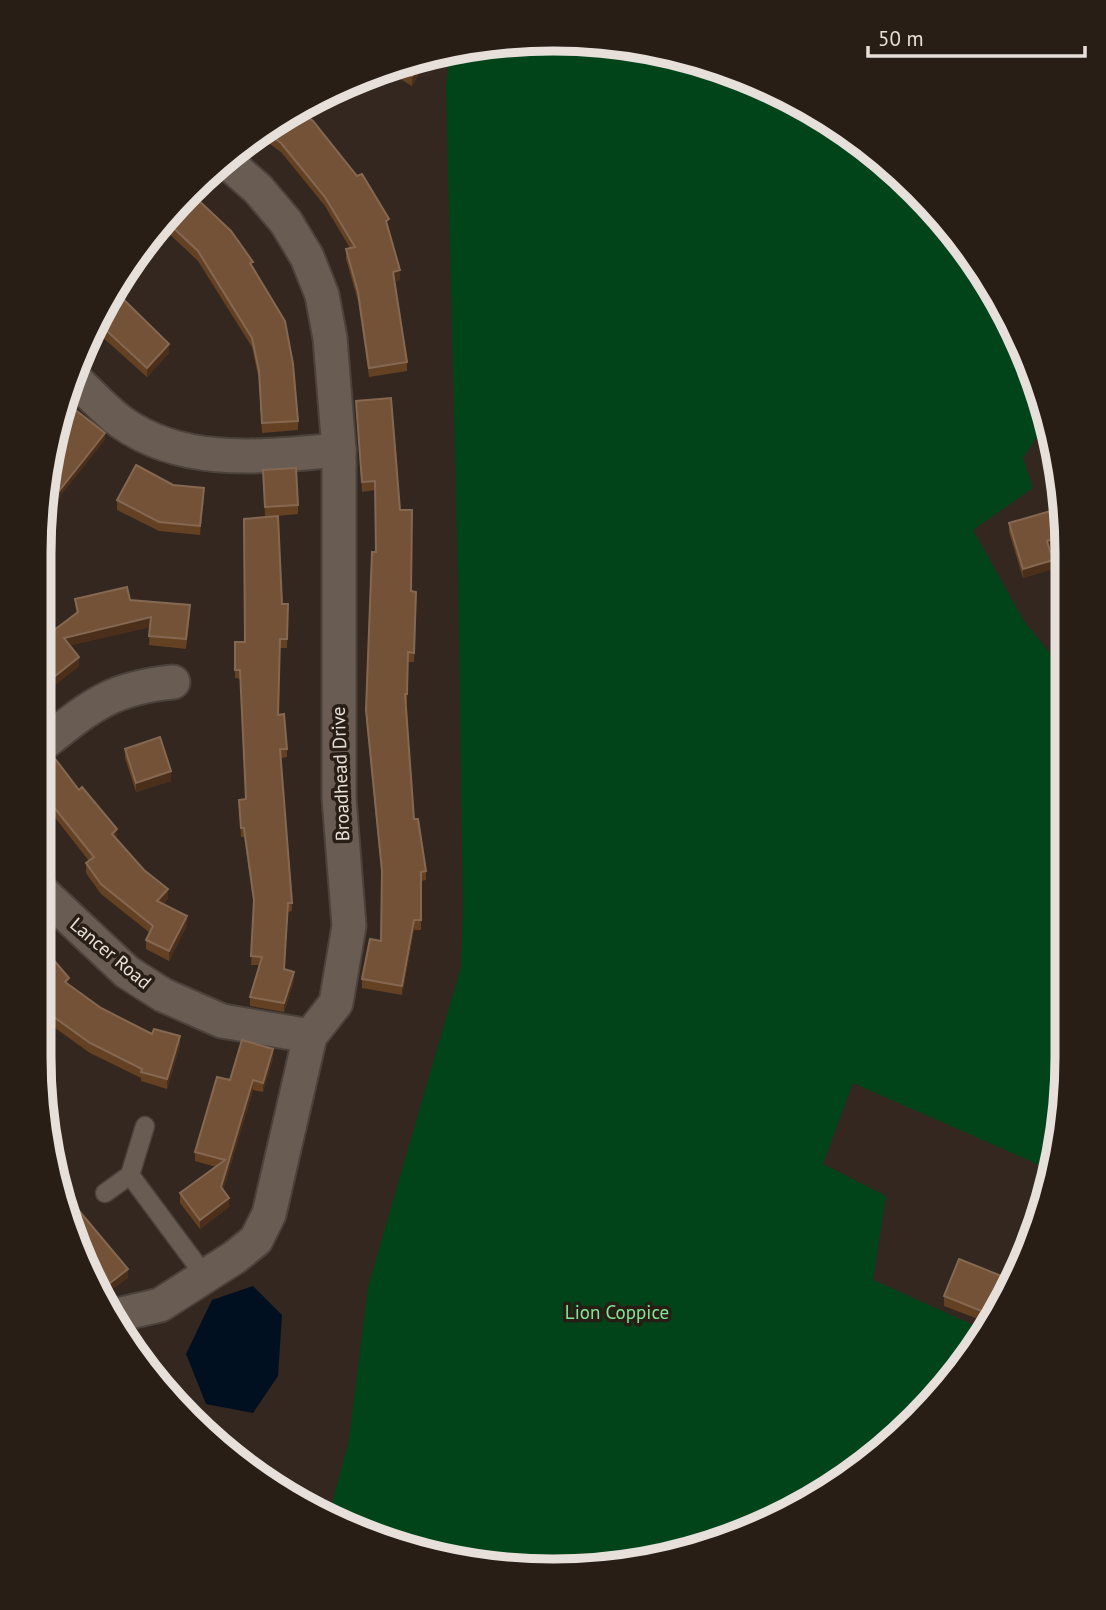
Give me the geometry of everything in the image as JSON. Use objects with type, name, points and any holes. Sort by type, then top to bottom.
[{"type":"street","name":"Broadhead Drive","points":[[122,1314],[160,1305],[256,1240],[270,1214],[310,1036],[336,1003],[349,926],[339,798],[339,450],[330,338],[321,295],[307,257],[286,222],[258,189],[233,167]]},
{"type":"street","points":[[80,384],[122,423],[157,441],[200,454],[249,458],[339,450]]},
{"type":"street","points":[[51,737],[96,702],[120,692],[173,682]]},
{"type":"street","name":"Lancer Road","points":[[51,900],[127,972],[163,995],[222,1021],[310,1036]]},
{"type":"lane","points":[[105,1193],[130,1175],[145,1126]]},
{"type":"lane","points":[[130,1175],[205,1276]]},
{"type":"green space","name":"Lion Coppice","points":[[520,52],[619,55],[651,60],[714,77],[804,118],[832,135],[884,175],[931,222],[951,247],[971,274],[1003,331],[1029,392],[1040,432],[1023,458],[1033,488],[973,530],[1024,621],[1055,660],[1055,1057],[1051,1123],[1043,1167],[853,1083],[823,1164],[886,1196],[873,1280],[977,1326],[931,1388],[908,1412],[884,1435],[832,1475],[775,1507],[714,1533],[651,1550],[619,1555],[520,1558],[455,1550],[392,1533],[331,1507],[349,1440],[368,1287],[461,967],[463,908],[458,577],[446,85],[449,61],[455,60]]},
{"type":"water","points":[[253,1286],[282,1315],[278,1376],[253,1413],[206,1404],[186,1354],[212,1300]]},
{"type":"building","points":[[306,116],[357,176],[362,174],[389,219],[386,221],[400,270],[393,272],[407,362],[369,368],[358,292],[346,249],[355,247],[325,197],[281,143],[272,136]]},
{"type":"building","points":[[197,199],[231,231],[253,262],[250,263],[285,321],[293,364],[298,421],[262,423],[259,371],[252,338],[198,251],[172,226]]},
{"type":"building","points":[[121,297],[169,344],[147,368],[104,329]]},
{"type":"building","points":[[391,398],[400,510],[412,510],[411,591],[416,592],[414,653],[408,652],[405,694],[414,819],[418,819],[426,871],[421,872],[421,920],[414,920],[402,986],[362,979],[370,939],[381,941],[382,871],[366,710],[372,552],[376,552],[375,481],[362,482],[356,401]]},
{"type":"building","points":[[72,409],[105,433],[54,497],[60,455]]},
{"type":"building","points":[[136,465],[173,485],[204,488],[200,526],[159,522],[117,500]]},
{"type":"building","points":[[296,468],[298,505],[265,507],[263,470]]},
{"type":"building","points":[[1053,510],[1055,538],[1047,541],[1053,560],[1023,569],[1009,523]]},
{"type":"building","points":[[278,516],[282,604],[288,604],[287,639],[280,639],[278,715],[284,714],[287,749],[280,749],[292,903],[288,903],[284,969],[294,972],[284,1003],[250,997],[262,957],[251,956],[254,900],[244,828],[241,828],[239,800],[246,799],[240,670],[235,670],[235,642],[245,642],[244,519]]},
{"type":"building","points":[[127,587],[130,600],[190,605],[186,639],[149,636],[151,617],[64,638],[79,657],[51,679],[51,632],[78,612],[75,599]]},
{"type":"building","points":[[160,737],[171,771],[136,783],[125,749]]},
{"type":"building","points":[[53,756],[79,790],[82,787],[117,829],[112,834],[144,870],[168,889],[157,901],[187,916],[169,951],[146,940],[153,926],[101,884],[86,863],[94,857],[53,806],[51,808]]},
{"type":"building","points":[[51,957],[69,978],[65,982],[101,1008],[152,1034],[154,1029],[180,1036],[167,1079],[141,1072],[142,1069],[90,1043],[51,1015]]},
{"type":"building","points":[[242,1040],[273,1049],[263,1083],[253,1080],[221,1187],[229,1198],[200,1220],[180,1193],[225,1160],[195,1152],[217,1077],[230,1080]]},
{"type":"building","points":[[73,1203],[128,1269],[106,1286],[89,1249]]},
{"type":"building","points":[[959,1259],[1004,1277],[985,1312],[944,1296]]}]
